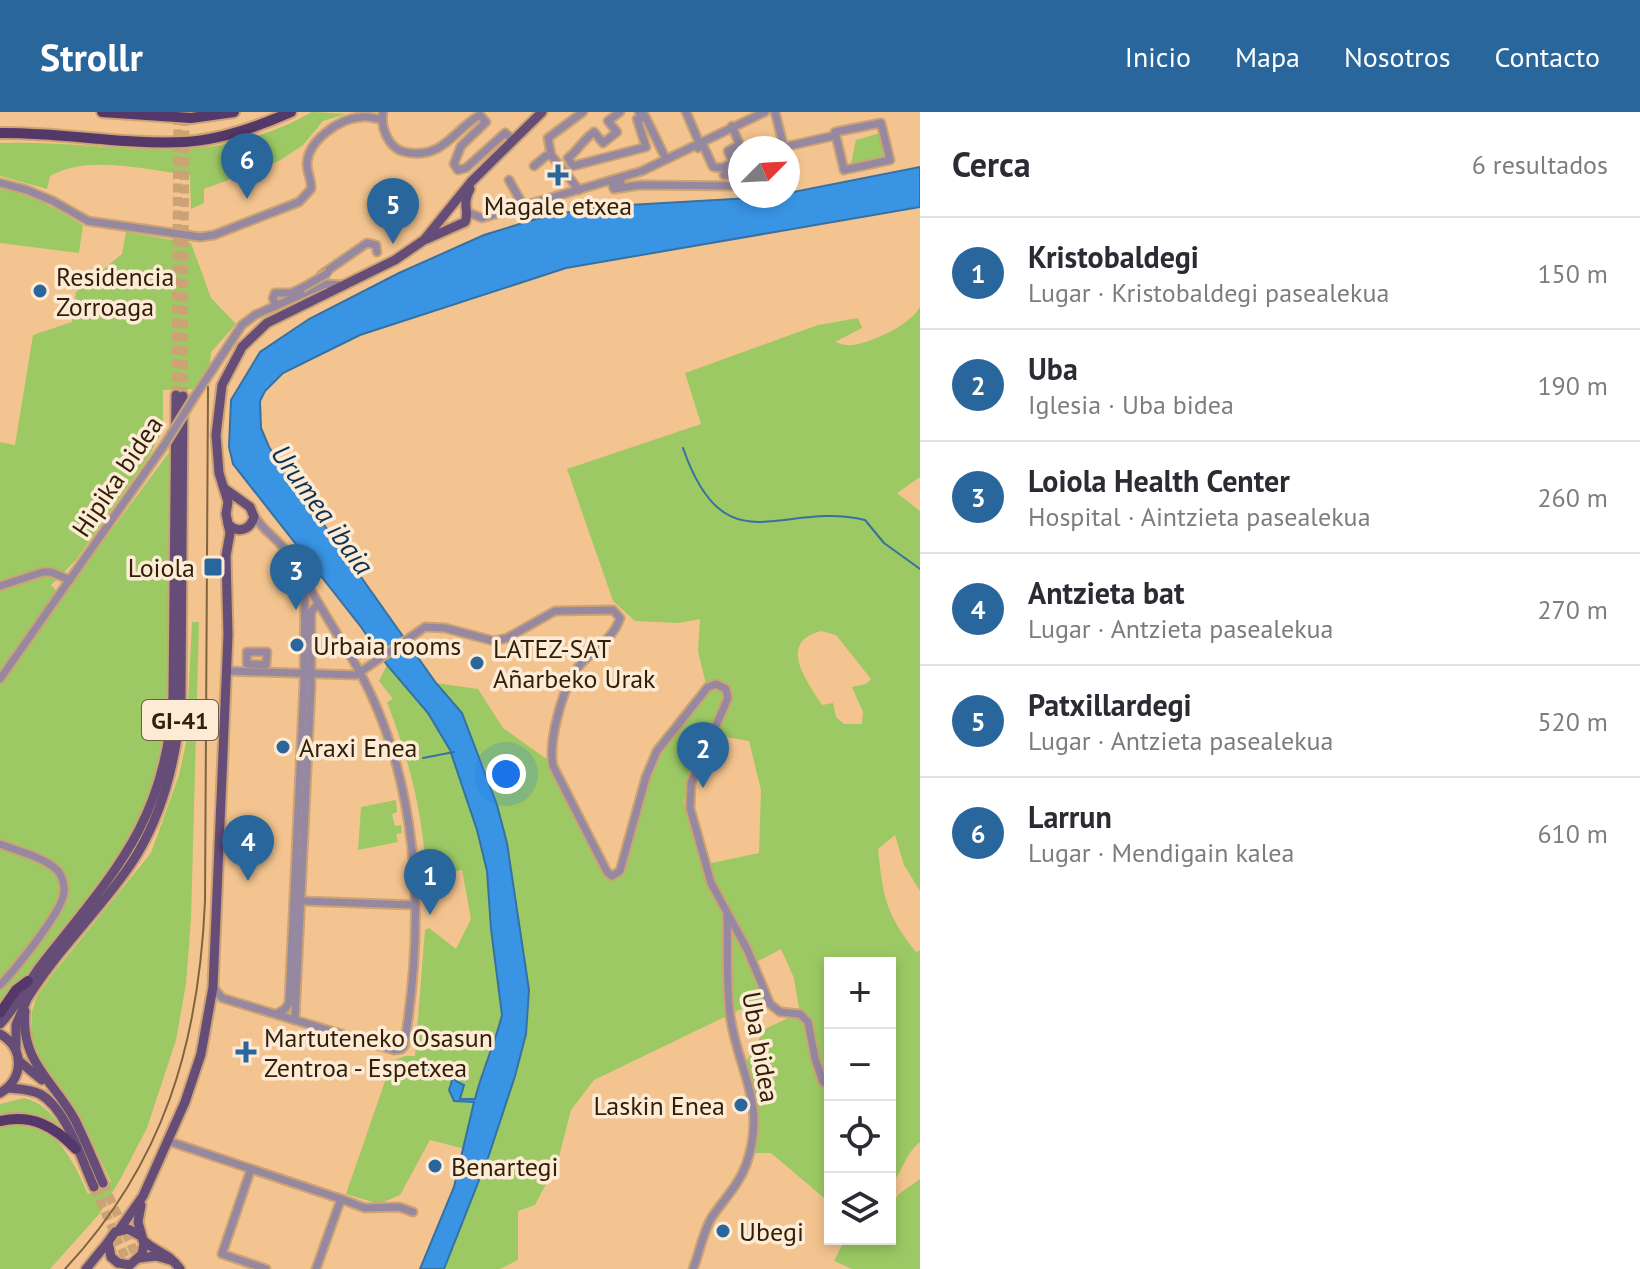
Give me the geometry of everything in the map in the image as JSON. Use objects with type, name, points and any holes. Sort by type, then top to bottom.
[{"type":"highway","points":[[102,112],[191,118],[234,112]]},
{"type":"highway","points":[[0,133],[186,142],[239,131],[291,112]]},
{"type":"highway","points":[[0,1013],[16,990],[28,981]]},
{"type":"highway","points":[[0,1121],[34,1119],[51,1127],[76,1149]]},
{"type":"main road","points":[[89,1267],[143,1196],[194,1079],[211,1004],[227,671],[226,556],[229,543],[228,508],[219,473],[216,425],[219,395],[230,367],[250,338],[267,323],[403,256],[424,240],[471,182],[542,112]]},
{"type":"main road","points":[[424,240],[465,222],[467,196],[474,185],[548,112]]},
{"type":"main road","points":[[449,208],[466,210]]},
{"type":"main road","points":[[449,208],[446,222],[458,227]]},
{"type":"main road","name":"GI-41","points":[[0,1024],[28,981],[129,851],[152,803],[163,768],[172,704],[179,396],[181,696],[171,770],[153,823],[127,870],[27,999],[16,1025],[19,1061]]},
{"type":"main road","points":[[225,489],[247,504],[253,513],[253,520],[229,543]]},
{"type":"main road","points":[[228,508],[240,502]]},
{"type":"main road","points":[[228,523],[233,528],[245,528]]},
{"type":"main road","points":[[27,999],[24,1024],[27,1046],[48,1084]]},
{"type":"main road","points":[[0,1034],[16,1049]]},
{"type":"main road","points":[[4,1090],[32,1091],[51,1102],[98,1185],[75,1121],[64,1102],[48,1084],[19,1061]]},
{"type":"main road","points":[[4,1090],[19,1071],[19,1061]]},
{"type":"main road","points":[[89,1267],[130,1265],[139,1258],[144,1249],[139,1215],[143,1196]]},
{"type":"main road","points":[[119,1230],[128,1229],[177,1265]]},
{"type":"main road","points":[[108,1242],[108,1253],[118,1264]]},
{"type":"main road","points":[[139,1258],[156,1256],[177,1265]]},
{"type":"street","points":[[579,190],[551,155],[548,138],[583,112]]},
{"type":"street","points":[[620,112],[608,121],[617,132],[603,143],[594,132],[581,141],[577,151],[568,158],[573,166],[646,147],[637,119],[642,118],[641,112]]},
{"type":"street","points":[[641,112],[666,159]]},
{"type":"street","points":[[686,112],[699,142]]},
{"type":"street","points":[[466,210],[482,218],[642,171],[762,112]]},
{"type":"street","points":[[775,112],[781,136]]},
{"type":"street","points":[[0,183],[53,201],[88,221],[200,237],[214,235],[299,202],[311,189],[307,167],[312,148],[326,133],[344,122],[382,116],[394,147],[400,152],[415,154],[431,153],[443,147],[480,115],[486,122],[461,146],[454,164],[458,170],[466,168],[505,133],[513,140]]},
{"type":"street","points":[[881,123],[890,160],[844,170],[835,132],[881,123]]},
{"type":"street","points":[[732,126],[736,136]]},
{"type":"street","points":[[800,143],[833,136]]},
{"type":"street","points":[[728,165],[713,167],[703,145],[642,175],[612,184],[614,189],[640,185],[728,186]]},
{"type":"street","points":[[534,166],[551,155]]},
{"type":"street","points":[[509,180],[523,205]]},
{"type":"street","points":[[275,293],[296,291],[373,250],[376,245],[367,243],[296,291],[279,290],[275,293],[273,298],[276,306]]},
{"type":"street","name":"Hipika bidea","points":[[0,679],[165,444],[242,325],[325,284],[343,285]]},
{"type":"street","points":[[211,1004],[215,999],[222,998],[394,1050],[401,1049],[405,1043],[412,971],[413,905],[412,839],[403,786],[363,669],[351,657],[284,549],[264,530],[253,513]]},
{"type":"street","points":[[245,528],[264,530]]},
{"type":"street","points":[[0,586],[43,572],[70,580]]},
{"type":"street","points":[[295,1018],[302,901],[307,674],[305,582]]},
{"type":"street","points":[[278,1013],[289,1003],[311,612],[318,604]]},
{"type":"street","name":"Uba bidea","points":[[363,669],[420,630],[434,626],[494,641],[507,638],[555,611],[613,610],[620,618],[617,628],[577,669],[564,695],[550,752],[553,766],[607,872],[612,876],[620,871],[646,777],[657,751],[708,687],[716,684],[726,689],[728,698],[691,783],[690,808],[711,883],[747,949],[770,1004],[780,1012],[800,1014],[808,1022],[815,1059],[824,1083]]},
{"type":"street","points":[[343,673],[351,664],[351,657]]},
{"type":"street","points":[[227,671],[356,675],[363,669]]},
{"type":"street","points":[[0,844],[50,864],[60,872],[64,895],[48,923],[0,985]]},
{"type":"street","points":[[302,901],[413,905]]},
{"type":"street","name":"Uba bidea","points":[[693,1269],[710,1220],[734,1189],[746,1165],[753,1133],[754,1108],[750,1082],[738,1054],[730,1013],[727,914]]},
{"type":"street","points":[[213,987],[222,998]]},
{"type":"street","points":[[168,1141],[365,1208],[399,1207],[413,1212]]},
{"type":"street","points":[[251,1169],[222,1254],[266,1269]]},
{"type":"street","points":[[316,1269],[341,1199]]},
{"type":"green space","points":[[312,112],[346,114],[323,121],[303,145],[279,161],[204,189],[204,203],[191,209],[190,175],[118,165],[82,166],[50,176],[47,189],[0,176],[0,143],[196,148],[272,131]]},
{"type":"green space","points":[[880,133],[890,160],[856,168],[851,164],[856,140]]},
{"type":"green space","points":[[0,189],[33,198],[83,225],[79,253],[0,243]]},
{"type":"green space","points":[[126,232],[191,243],[211,298],[236,324],[211,352],[210,366],[194,389],[163,390],[163,428],[150,455],[76,560],[51,585],[62,597],[170,451],[166,702],[163,734],[149,796],[137,827],[108,877],[0,1009],[0,442],[15,445],[33,335],[72,322],[76,292],[122,254]]},
{"type":"green space","points":[[920,307],[920,477],[897,493],[920,511],[920,891],[904,865],[895,835],[878,849],[887,904],[916,952],[920,950],[920,1142],[910,1152],[896,1178],[896,957],[824,957],[824,1198],[771,1153],[751,1153],[754,1107],[746,1062],[765,1029],[790,1017],[801,1020],[794,978],[781,949],[751,965],[764,998],[594,1080],[571,1110],[558,1161],[535,1205],[518,1211],[518,1260],[500,1269],[444,1269],[489,1155],[515,1076],[526,1034],[529,990],[507,843],[497,805],[485,768],[436,683],[478,689],[503,728],[548,760],[602,872],[613,880],[624,873],[644,795],[660,752],[708,693],[698,651],[700,619],[678,623],[635,621],[613,601],[567,469],[701,424],[685,373],[818,325],[858,318],[862,328],[835,342],[848,345],[890,332]],"holes":[[[821,631],[836,635],[871,679],[866,684],[852,687],[863,712],[862,724],[844,724],[836,717],[833,703],[822,705],[799,664],[800,644],[808,637]],[[708,734],[749,741],[761,790],[759,853],[702,865],[684,803],[688,776]]]},
{"type":"green space","points":[[192,622],[199,622],[191,919],[186,984],[176,1040],[147,1128],[100,1213],[50,1269],[0,1269],[0,1127],[17,1123],[45,1131],[66,1152],[88,1194],[111,1182],[80,1116],[36,1054],[31,1038],[32,1011],[37,996],[54,972],[151,853],[179,775],[186,743]]},
{"type":"green space","points":[[387,665],[428,713],[450,750],[477,830],[487,871],[502,1015],[497,1039],[482,1071],[465,1149],[430,1140],[400,1195],[379,1204],[346,1194],[392,1061],[415,1056],[425,930],[429,928],[456,949],[471,919],[462,870],[424,878],[424,848],[413,785],[387,702],[393,699],[379,681]]},
{"type":"green space","points":[[396,800],[397,812],[392,814],[395,826],[401,825],[402,833],[396,834],[398,842],[358,850],[361,807]]},
{"type":"green space","points":[[24,1098],[46,1109],[61,1128],[32,1115],[0,1117],[0,1104]]},
{"type":"green space","points":[[920,1179],[920,1269],[852,1269],[834,1261],[842,1245],[896,1245],[896,1198]]},
{"type":"water","points":[[920,167],[920,207],[566,268],[360,335],[283,373],[265,391],[260,401],[261,428],[269,447],[436,683],[462,713],[497,805],[507,843],[529,990],[526,1034],[489,1155],[444,1269],[420,1269],[454,1187],[474,1102],[454,1101],[449,1090],[452,1081],[444,1070],[438,1068],[424,1074],[434,1066],[446,1067],[456,1081],[464,1085],[460,1099],[475,1099],[502,1015],[487,871],[477,830],[450,750],[428,713],[387,665],[361,627],[233,464],[229,447],[231,400],[260,352],[309,319],[399,273],[484,235],[536,219],[594,207],[728,199],[728,208],[800,208],[800,191]]},
{"type":"waterway","points":[[683,448],[699,485],[717,507],[737,519],[758,522],[835,516],[865,520],[884,543],[920,569]]},
{"type":"waterway","points":[[423,758],[454,752]]},
{"type":"tunnel","points":[[176,395],[178,112]]},
{"type":"tunnel","points":[[183,396],[185,112]]},
{"type":"tunnel","points":[[103,1183],[142,1269]]},
{"type":"tunnel","points":[[94,1187],[130,1268]]},
{"type":"railway","points":[[65,1269],[99,1229],[128,1187],[151,1143],[170,1098],[195,1004],[205,901],[208,387]]},
{"type":"place","name":"Magale etxea","points":[[558,175]]},
{"type":"place","name":"Larrun","points":[[247,199]]},
{"type":"place","name":"Patxillardegi","points":[[393,244]]},
{"type":"place","name":"Residencia Zorroaga","points":[[40,291]]},
{"type":"place","name":"Loiola","points":[[213,567]]},
{"type":"place","name":"Loiola Health Center","points":[[296,610]]},
{"type":"place","name":"Urbaia rooms","points":[[297,645]]},
{"type":"place","name":"LATEZ-SAT Añarbeko Urak","points":[[477,663]]},
{"type":"place","name":"Araxi Enea","points":[[283,747]]},
{"type":"place","name":"Uba","points":[[703,788]]},
{"type":"place","name":"Antzieta bat","points":[[248,881]]},
{"type":"place","name":"Kristobaldegi","points":[[430,915]]},
{"type":"place","name":"Martuteneko Osasun Zentroa - Espetxea","points":[[246,1052]]},
{"type":"place","name":"Laskin Enea","points":[[741,1105]]},
{"type":"place","name":"Benartegi","points":[[435,1166]]},
{"type":"place","name":"Ubegi","points":[[723,1231]]},
{"type":"water label","name":"Urumea ibaia","points":[[323,509]]}]
